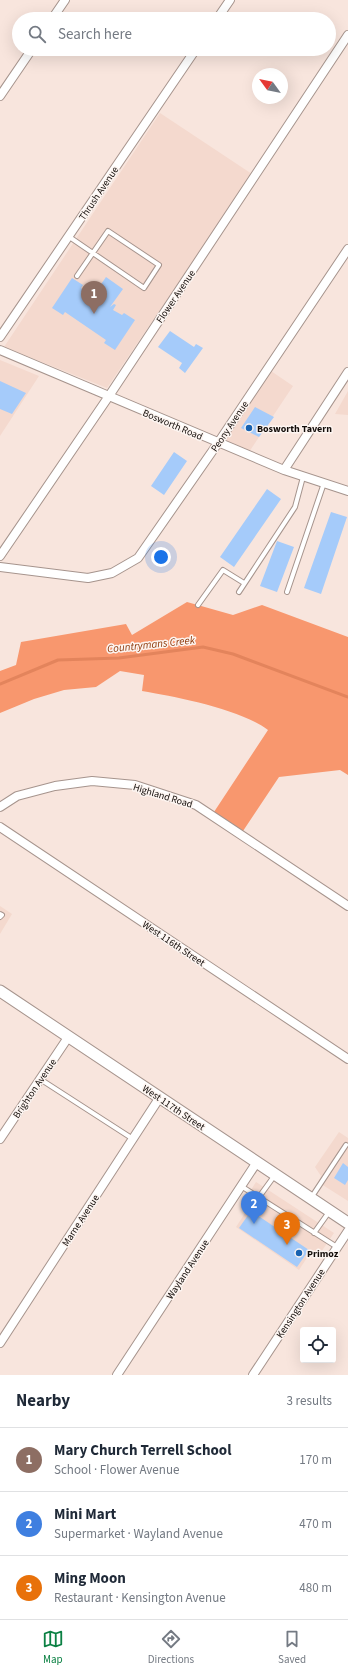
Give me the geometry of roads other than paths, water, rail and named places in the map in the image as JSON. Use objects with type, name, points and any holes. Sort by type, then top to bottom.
[{"type":"main road","name":"West 117th Street","points":[[0,990],[348,1223]]},
{"type":"street","points":[[57,12],[65,0]]},
{"type":"street","points":[[222,12],[230,0]]},
{"type":"street","name":"Flower Avenue","points":[[336,53],[348,35]]},
{"type":"street","points":[[0,96],[27,56]]},
{"type":"street","name":"Thrush Avenue","points":[[0,337],[191,56]]},
{"type":"street","name":"Flower Avenue","points":[[0,556],[109,396],[334,56]]},
{"type":"street","name":"Peony Avenue","points":[[0,567],[88,578],[112,573],[138,558],[218,443],[348,248]]},
{"type":"street","name":"Bosworth Road","points":[[0,350],[284,470],[348,491]]},
{"type":"street","points":[[284,470],[348,372]]},
{"type":"street","name":"Highland Road","points":[[0,807],[17,796],[55,786],[92,781],[135,785],[196,805],[348,906]]},
{"type":"street","name":"West 116th Street","points":[[0,827],[348,1059]]},
{"type":"street","name":"Brighton Avenue","points":[[0,1139],[69,1036]]},
{"type":"street","name":"Marne Avenue","points":[[0,1343],[160,1097]]},
{"type":"street","name":"Wayland Avenue","points":[[117,1375],[257,1162]]},
{"type":"street","name":"Kensington Avenue","points":[[253,1375],[348,1230]]},
{"type":"lane","points":[[68,236],[93,253],[144,288],[159,265],[108,231],[93,253],[77,276]]},
{"type":"lane","points":[[238,592],[295,507],[303,477]]},
{"type":"lane","points":[[287,592],[324,483]]},
{"type":"lane","points":[[198,605],[223,570],[244,583]]},
{"type":"lane","points":[[0,914],[2,915],[0,917]]},
{"type":"lane","points":[[40,1079],[133,1139]]},
{"type":"lane","points":[[311,1198],[346,1145]]},
{"type":"lane","points":[[259,1197],[275,1174]]},
{"type":"lane","points":[[241,1186],[337,1247]]},
{"type":"lane","points":[[314,1233],[330,1211]]},
{"type":"waterway","name":"Countrymans Creek","points":[[0,684],[58,660],[119,658],[203,647],[233,654],[348,697]]},
{"type":"place","name":"Mary Church Terrell School","points":[[94,314]]},
{"type":"place","name":"Bosworth Tavern","points":[[249,428]]},
{"type":"place","name":"Mini Mart","points":[[254,1224]]},
{"type":"place","name":"Ming Moon","points":[[287,1245]]},
{"type":"place","name":"Primoz","points":[[299,1253]]}]
